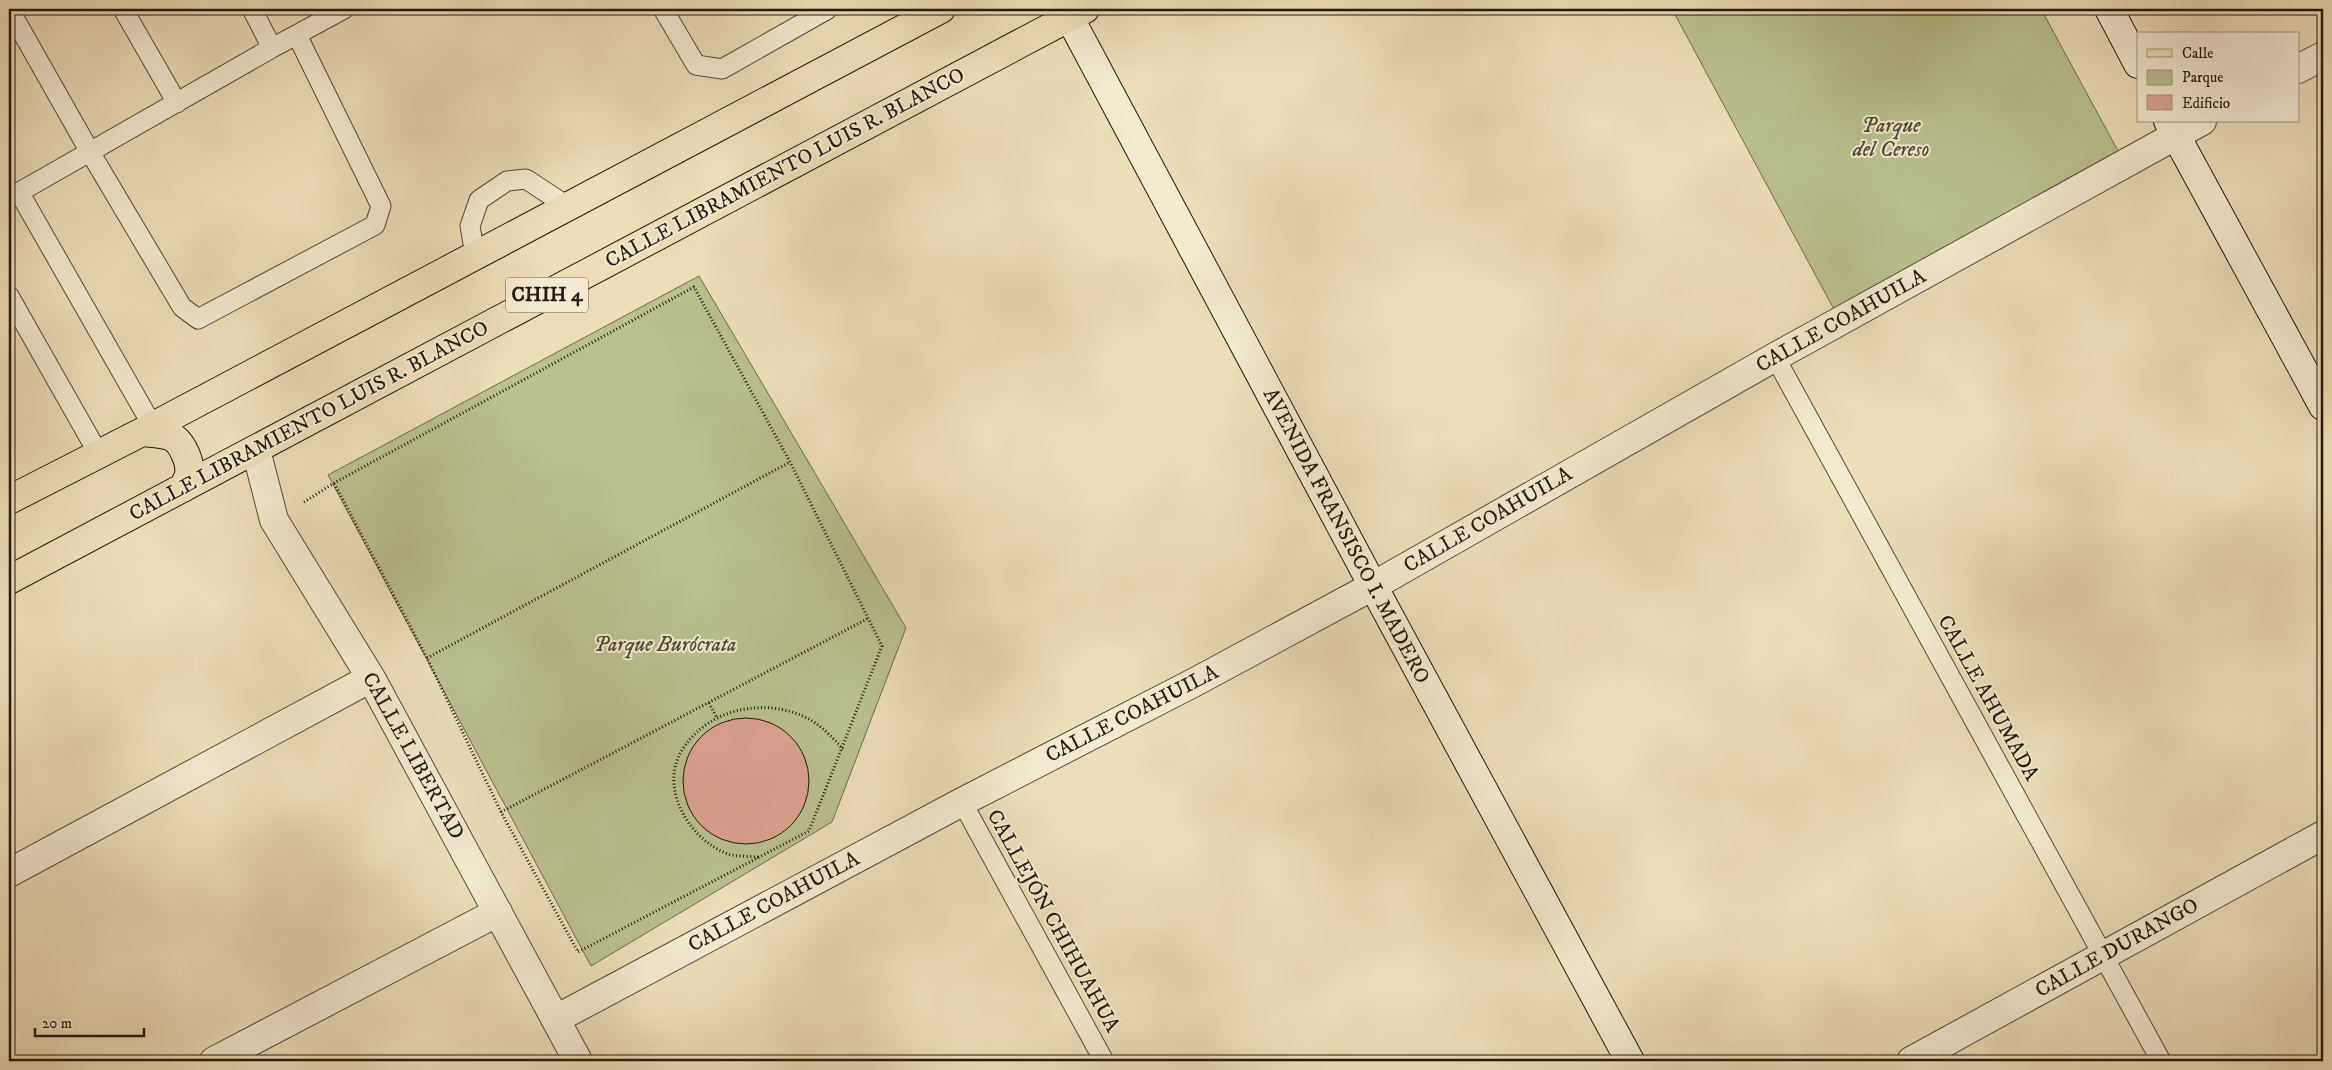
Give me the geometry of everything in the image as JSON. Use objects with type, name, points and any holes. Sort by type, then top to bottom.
[{"type":"main road","points":[[9,500],[147,429],[941,9]]},
{"type":"main road","name":"CALLE LIBRAMIENTO LUIS R. BLANCO","points":[[9,580],[256,450],[1073,12]]},
{"type":"main road","points":[[147,429],[174,438],[183,449],[190,473],[183,488]]},
{"type":"street","points":[[2109,9],[2137,62]]},
{"type":"street","name":"AVENIDA FRANSISCO I. MADERO","points":[[1073,12],[1373,586],[1630,1061]]},
{"type":"street","points":[[2300,69],[2323,56]]},
{"type":"street","name":"CALLE COAHUILA","points":[[556,1019],[962,802],[1195,682],[1373,586],[2172,128],[2198,122]]},
{"type":"street","points":[[2172,128],[2323,406]]},
{"type":"street","name":"CALLE LIBERTAD","points":[[256,450],[274,520],[371,678],[578,1061]]},
{"type":"street","points":[[9,873],[371,678]]},
{"type":"street","name":"CALLE DURANGO","points":[[1911,1061],[2323,835]]},
{"type":"street","points":[[214,1061],[498,912]]},
{"type":"lane","points":[[9,9],[90,152],[182,307],[198,319],[376,224],[381,206],[297,35]]},
{"type":"lane","points":[[123,9],[177,103]]},
{"type":"lane","points":[[252,9],[272,48]]},
{"type":"lane","points":[[147,429],[14,195],[344,9]]},
{"type":"lane","points":[[663,9],[696,65],[722,69],[828,9]]},
{"type":"lane","points":[[475,255],[470,226],[479,200],[507,181],[526,179],[567,206]]},
{"type":"lane","points":[[9,296],[98,453]]},
{"type":"lane","name":"CALLE AHUMADA","points":[[1774,357],[2161,1061]]},
{"type":"lane","name":"CALLEJÓN CHIHUAHUA","points":[[962,802],[1104,1061]]},
{"type":"path","points":[[694,287],[790,462],[882,646],[809,832],[578,952],[501,812],[428,658],[334,484],[694,287]]},
{"type":"path","points":[[428,658],[790,462]]},
{"type":"path","points":[[501,812],[867,619]]},
{"type":"path","points":[[709,703],[717,718]]},
{"type":"path","points":[[760,857],[730,854],[718,849],[696,833],[682,812],[676,792],[675,772],[680,753],[694,735],[717,718],[746,708],[764,707],[786,710],[806,718],[822,728],[843,748]]},
{"type":"green space","name":"Parque del Cereso","points":[[1672,9],[2041,9],[2123,160],[1837,315]]},
{"type":"green space","name":"Parque Burócrata","points":[[699,276],[906,628],[832,822],[591,966],[328,475]]},
{"type":"building","points":[[746,718],[770,723],[790,737],[804,757],[809,781],[804,805],[790,825],[770,839],[746,844],[722,839],[702,825],[688,805],[683,781],[688,757],[702,737],[722,723]]}]
